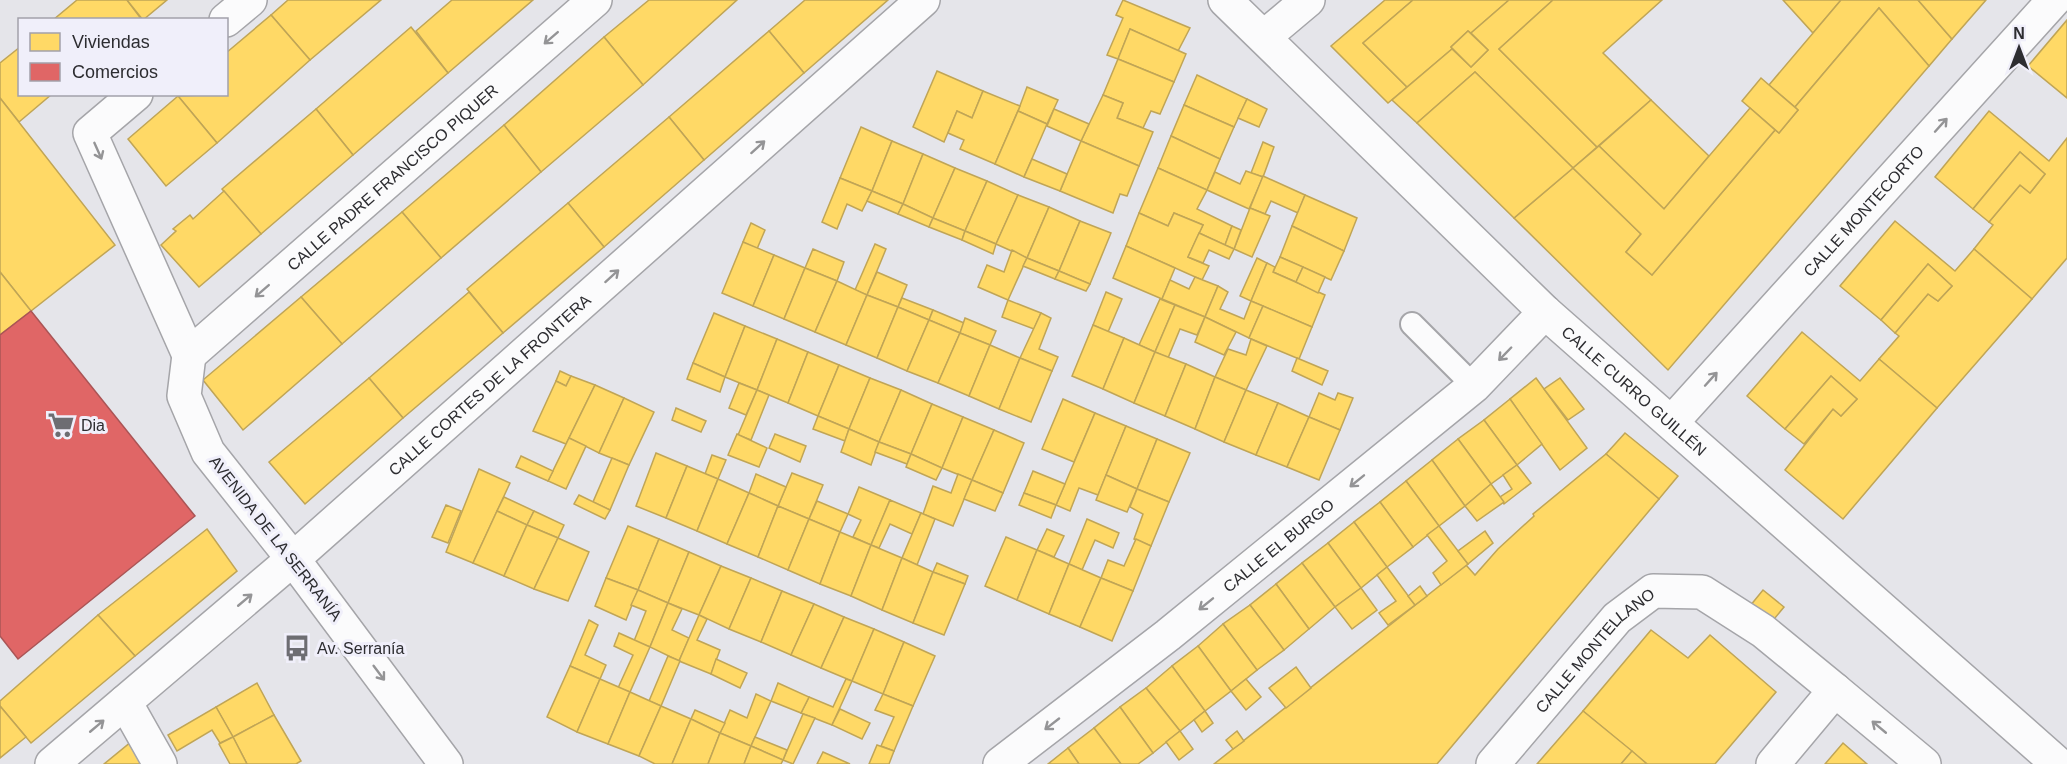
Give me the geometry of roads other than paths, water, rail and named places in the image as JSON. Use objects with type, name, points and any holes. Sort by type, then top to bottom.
[{"type":"street","points":[[228,18],[250,0]]},
{"type":"street","name":"CALLE PADRE FRANCISCO PIQUER","points":[[189,355],[595,0]]},
{"type":"street","name":"CALLE CORTES DE LA FRONTERA","points":[[52,764],[293,559],[923,0]]},
{"type":"street","name":"CALLE CURRO GUILLÉN","points":[[1225,0],[1545,312],[2058,764]]},
{"type":"street","points":[[1264,38],[1308,0]]},
{"type":"street","name":"CALLE MONTECORTO","points":[[1672,422],[2054,0]]},
{"type":"street","points":[[134,96],[90,133],[189,355]]},
{"type":"street","name":"CALLE EL BURGO","points":[[1000,764],[1168,635],[1474,386],[1545,312]]},
{"type":"street","name":"AVENIDA DE LA SERRANÍA","points":[[189,355],[184,396],[208,452],[293,559],[446,764]]},
{"type":"street","name":"CALLE MONTELLANO","points":[[1493,764],[1617,618],[1653,591],[1702,592],[1763,631],[1924,764]]},
{"type":"street","points":[[1773,764],[1834,690]]},
{"type":"street","points":[[125,702],[160,764]]},
{"type":"lane","points":[[1412,324],[1474,386]]},
{"type":"place","name":"Dia","points":[[61,425]]},
{"type":"place","name":"Av. Serranía","points":[[297,648]]}]
